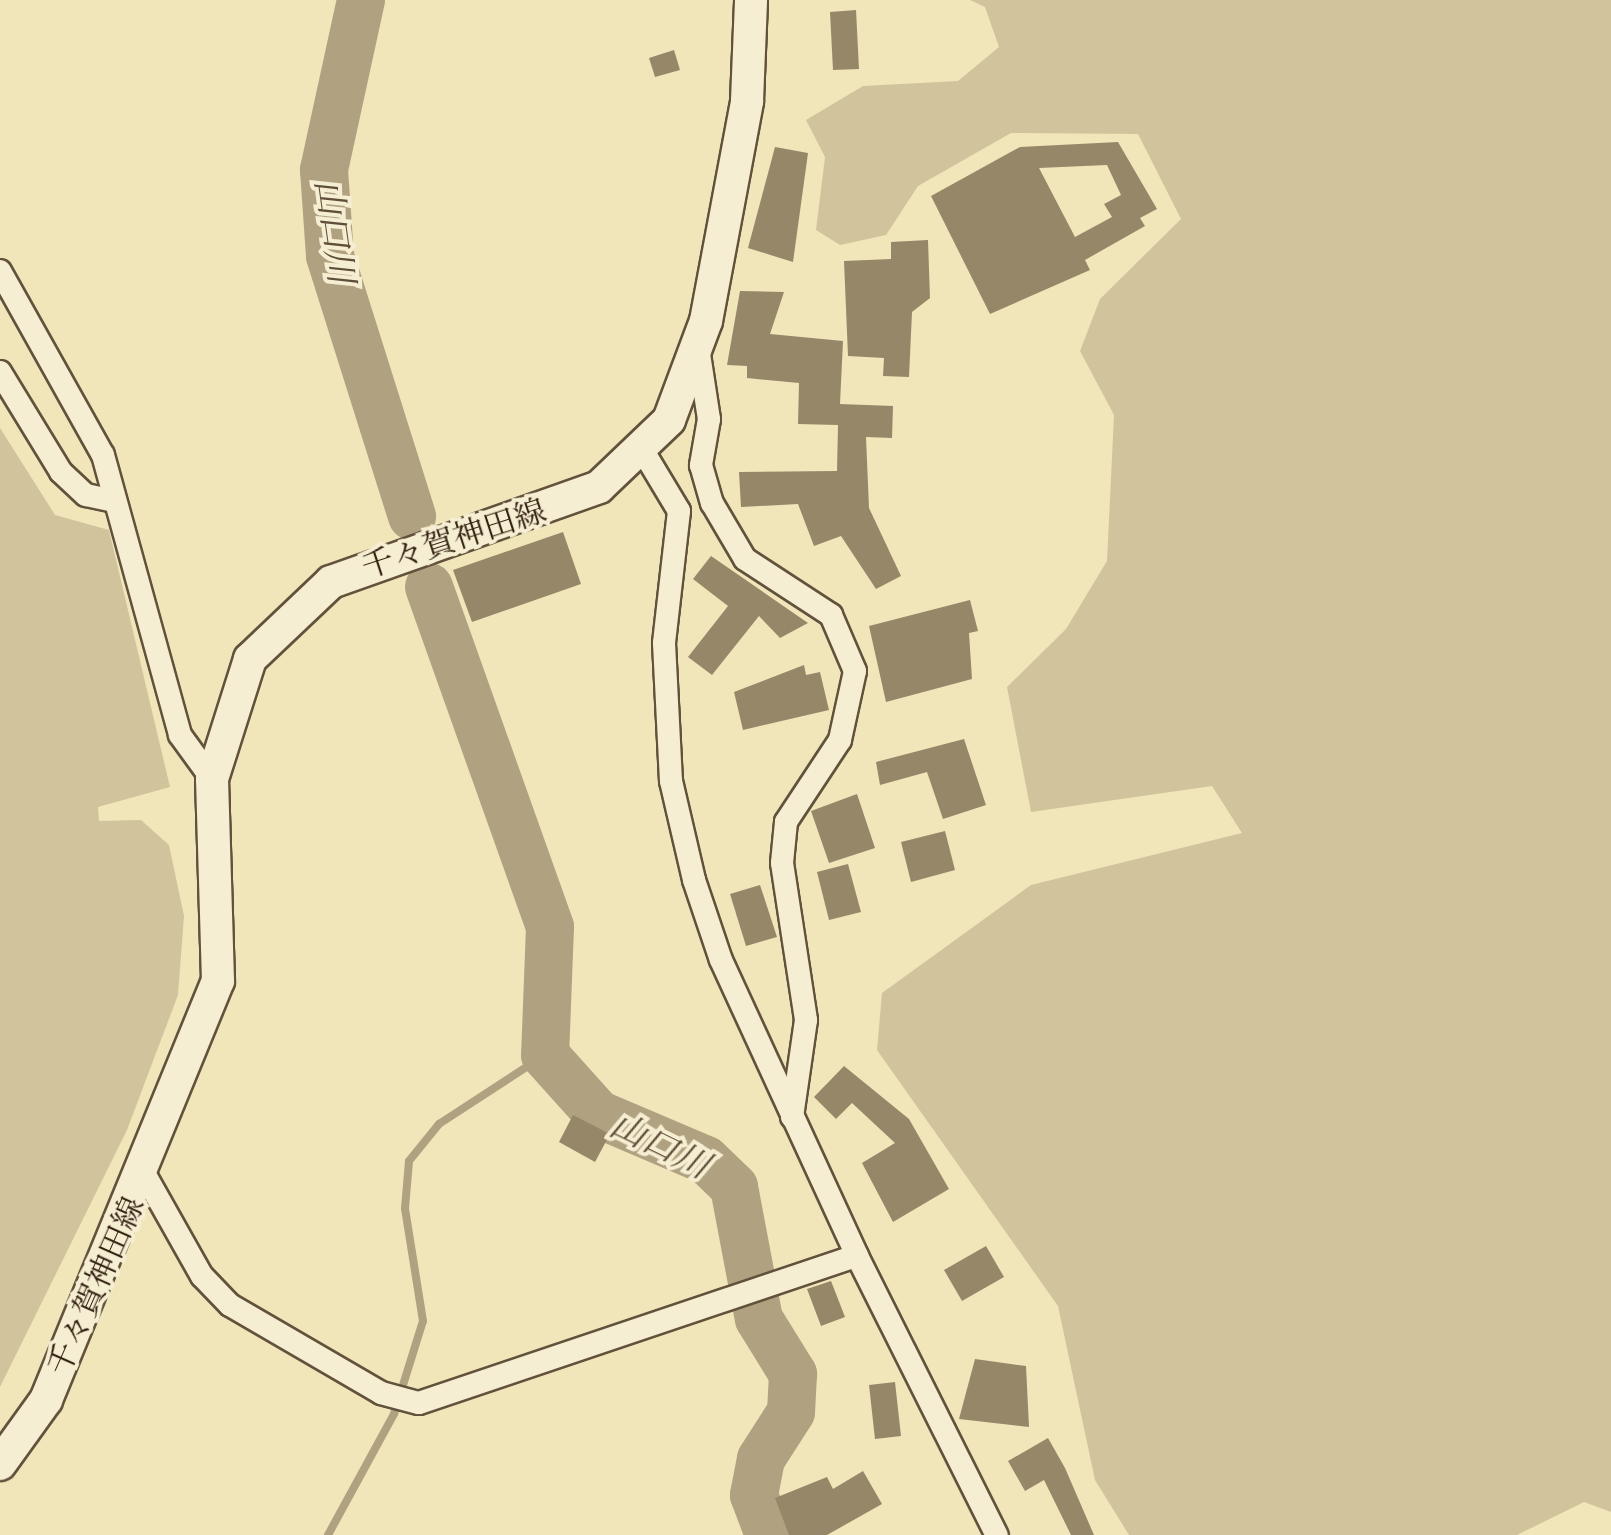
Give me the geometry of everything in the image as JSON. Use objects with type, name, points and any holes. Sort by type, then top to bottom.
[{"type":"main road","name":"千々賀神田線","points":[[0,1464],[46,1400],[145,1175],[218,981],[212,779],[250,659],[331,582],[542,512],[599,487],[644,451],[699,354],[747,101],[751,0]]},
{"type":"street","points":[[0,271],[81,408],[115,501],[180,735],[212,779]]},
{"type":"street","points":[[699,354],[709,419],[701,465],[712,503],[745,559],[831,614],[856,671],[840,740],[786,822],[782,863],[806,1020],[792,1116]]},
{"type":"street","points":[[0,372],[61,472],[86,495],[115,501]]},
{"type":"street","points":[[644,451],[679,512],[664,642],[671,781],[721,960],[857,1256],[997,1535]]},
{"type":"street","points":[[145,1175],[202,1276],[230,1305],[381,1394],[420,1402],[857,1256]]},
{"type":"shaded area","points":[[970,0],[1611,0],[1611,1512],[1584,1502],[1517,1535],[1129,1535],[1095,1480],[1058,1306],[877,1050],[882,993],[1031,885],[1242,833],[1212,786],[1031,812],[1007,687],[1066,629],[1107,561],[1114,415],[1080,351],[1100,299],[1181,219],[1138,134],[1011,133],[918,186],[886,235],[840,245],[816,230],[825,157],[806,120],[863,86],[958,81],[999,47],[985,7]]},
{"type":"shaded area","points":[[0,428],[55,515],[109,530],[170,787],[98,807],[99,821],[141,820],[169,845],[184,916],[178,995],[127,1130],[0,1387]]},
{"type":"building","points":[[856,10],[859,69],[833,70],[830,12]]},
{"type":"building","points":[[674,50],[680,70],[655,77],[649,58]]},
{"type":"building","points":[[1118,142],[1157,209],[1140,218],[1145,226],[1085,260],[1090,270],[990,314],[931,196],[1020,147]],"holes":[[[1107,165],[1121,195],[1104,204],[1112,217],[1075,237],[1039,168]]]},
{"type":"building","points":[[775,147],[808,153],[793,262],[748,248]]},
{"type":"building","points":[[928,240],[930,298],[912,312],[909,377],[883,376],[884,358],[848,356],[844,261],[891,259],[891,242]]},
{"type":"building","points":[[740,291],[784,292],[770,334],[843,341],[840,404],[893,406],[892,438],[866,437],[869,508],[901,576],[876,589],[841,536],[814,546],[798,504],[741,507],[739,472],[837,471],[838,425],[798,424],[799,383],[747,378],[747,366],[727,365]]},
{"type":"building","points":[[563,532],[581,584],[472,622],[453,570]]},
{"type":"building","points":[[711,556],[808,623],[780,638],[759,616],[712,675],[688,657],[728,606],[693,579]]},
{"type":"building","points":[[970,600],[978,631],[969,633],[972,679],[886,702],[869,626]]},
{"type":"building","points":[[804,665],[806,675],[820,672],[829,710],[743,730],[734,692]]},
{"type":"building","points":[[964,739],[986,805],[943,819],[927,772],[880,785],[876,762]]},
{"type":"building","points":[[857,794],[875,848],[829,863],[811,811]]},
{"type":"building","points":[[945,831],[955,870],[911,882],[901,842]]},
{"type":"building","points":[[848,864],[861,912],[829,920],[817,872]]},
{"type":"building","points":[[760,885],[777,937],[746,946],[730,894]]},
{"type":"building","points":[[844,1066],[909,1119],[949,1189],[893,1222],[862,1163],[895,1143],[852,1103],[836,1119],[814,1097]]},
{"type":"building","points":[[573,1115],[610,1134],[595,1162],[559,1142]]},
{"type":"building","points":[[986,1246],[1004,1277],[962,1301],[944,1270]]},
{"type":"building","points":[[831,1281],[845,1317],[821,1326],[807,1289]]},
{"type":"building","points":[[975,1359],[1026,1366],[1029,1427],[959,1419]]},
{"type":"building","points":[[895,1382],[901,1436],[875,1439],[869,1385]]},
{"type":"building","points":[[1048,1438],[1094,1535],[1071,1535],[1044,1480],[1025,1491],[1008,1461]]},
{"type":"building","points":[[863,1471],[882,1504],[827,1535],[789,1535],[775,1498],[827,1477],[833,1489]]},
{"type":"waterway","name":"山口川","points":[[361,0],[324,170],[330,256],[412,516]]},
{"type":"waterway","name":"山口川","points":[[429,587],[550,927],[545,1055],[598,1114],[706,1160],[734,1187],[759,1319],[793,1374],[791,1412],[761,1459],[754,1495],[769,1535]]},
{"type":"waterway","points":[[328,1535],[394,1414],[423,1321],[405,1208],[409,1161],[439,1124],[545,1055]]}]
